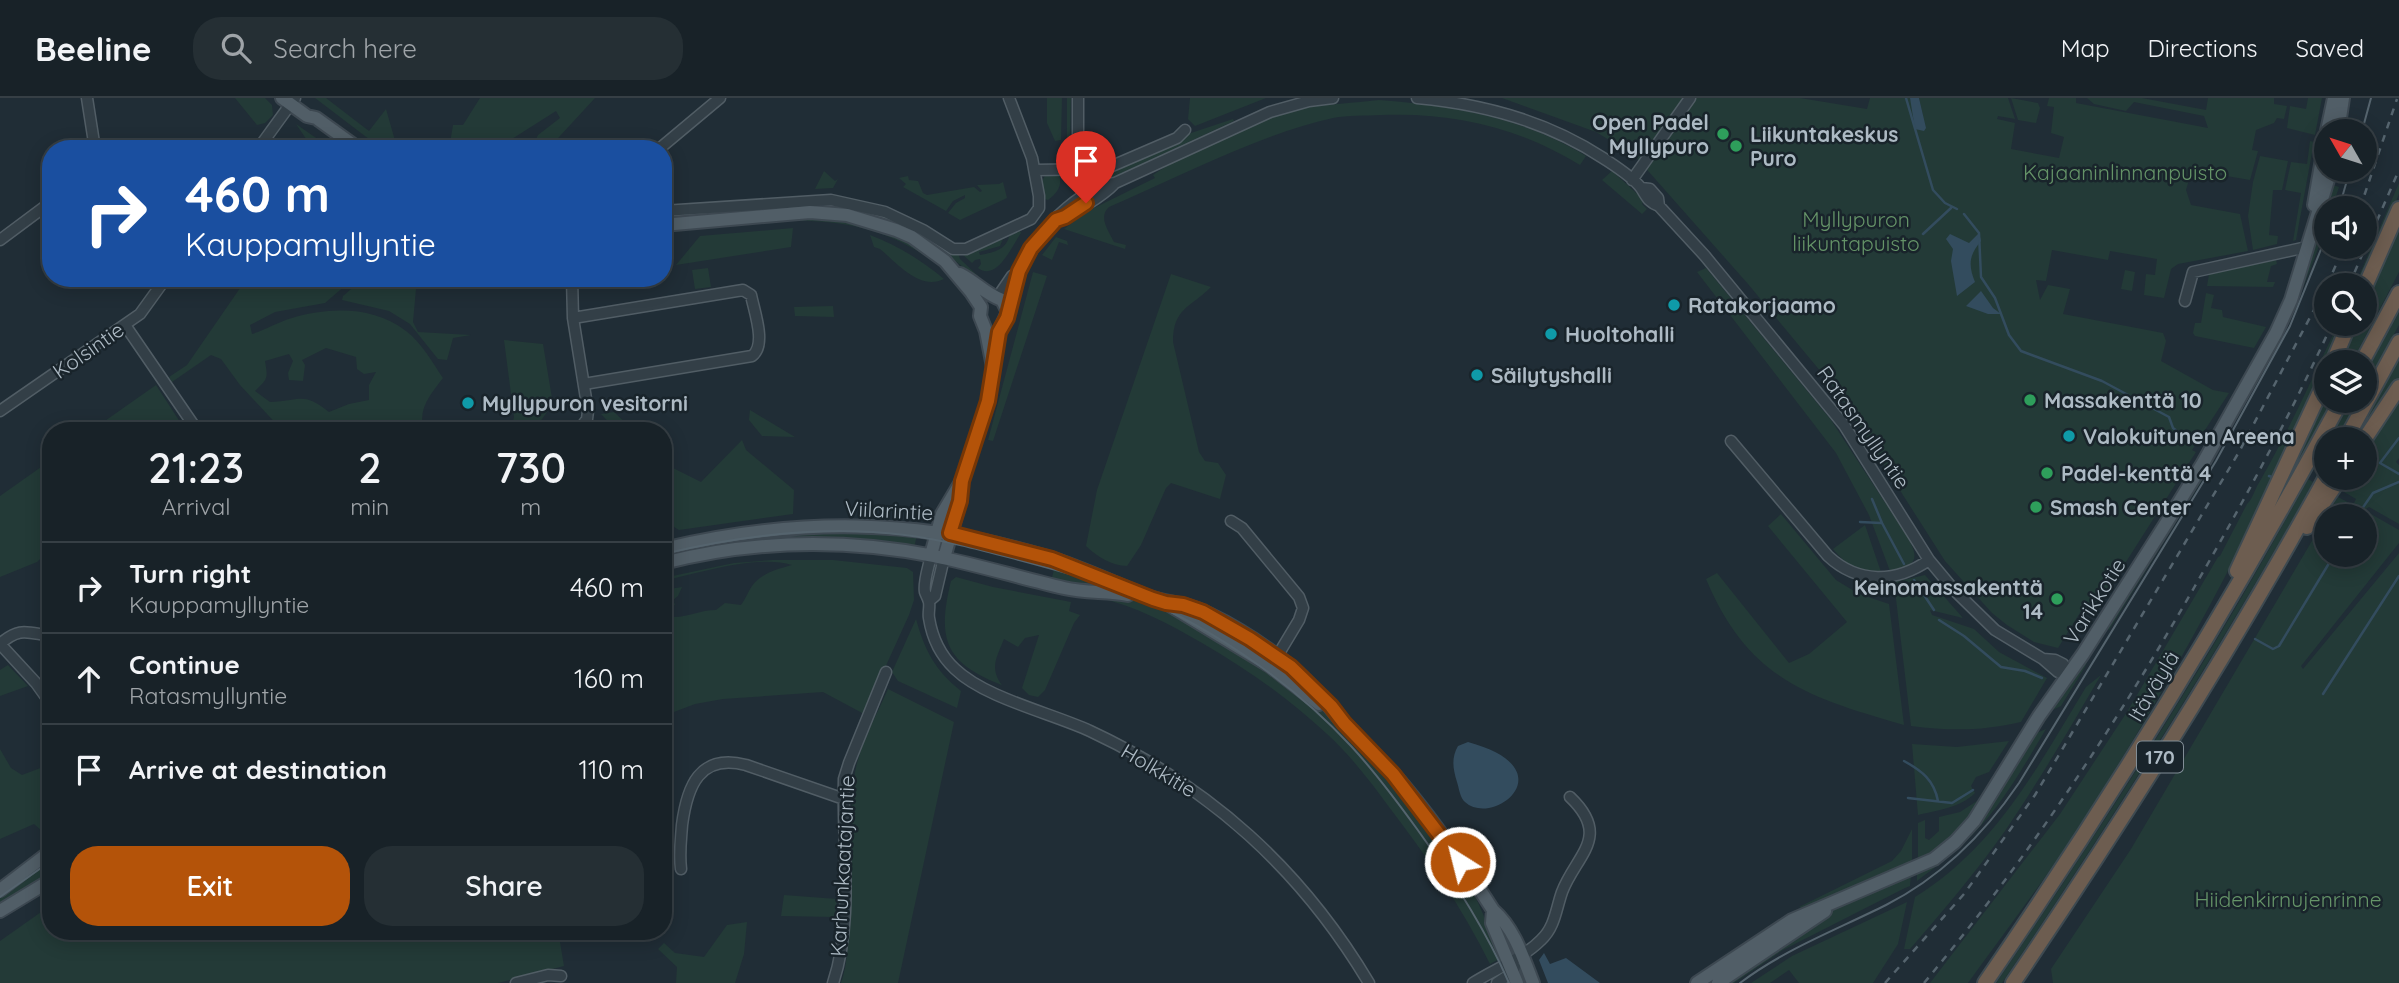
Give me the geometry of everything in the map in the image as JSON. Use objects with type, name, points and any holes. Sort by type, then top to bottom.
[{"type":"highway","points":[[2371,273],[2399,209]]},
{"type":"highway","points":[[2368,350],[2399,293]]},
{"type":"highway","points":[[2353,427],[2399,342]]},
{"type":"highway","points":[[2373,427],[2399,387]]},
{"type":"highway","points":[[2208,636],[2314,405]]},
{"type":"highway","name":"Itäväylä","points":[[1985,983],[2136,754],[2294,489],[2335,413]]},
{"type":"highway","name":"Itäväylä","points":[[2013,983],[2099,853],[2247,615],[2319,490]]},
{"type":"highway","points":[[2247,615],[2332,490]]},
{"type":"main road","points":[[2329,119],[2334,98]]},
{"type":"main road","points":[[2340,119],[2343,98]]},
{"type":"main road","points":[[291,99],[312,111],[316,118],[347,140]]},
{"type":"main road","points":[[2311,234],[2319,182]]},
{"type":"main road","points":[[2311,234],[2327,182]]},
{"type":"main road","points":[[672,224],[793,213],[847,215],[881,224],[912,237],[957,272],[981,314],[993,367]]},
{"type":"main road","name":"Varikkotie","points":[[1698,983],[1792,920],[1922,865],[1955,842],[1974,821],[2203,463],[2284,317],[2311,234]]},
{"type":"main road","points":[[938,557],[944,532],[960,501],[962,481],[988,401],[999,332],[1006,317],[1006,304],[957,272]]},
{"type":"main road","name":"Viilarintie","points":[[672,547],[778,528],[838,526],[944,532],[1052,559],[1145,596],[1203,612],[1308,683],[1393,774],[1417,803],[1493,910],[1502,917],[1522,954],[1533,983]]},
{"type":"main road","name":"Viilarintie","points":[[672,561],[735,548],[803,543],[862,545],[938,557],[1068,589],[1145,596]]},
{"type":"main road","points":[[0,890],[42,857]]},
{"type":"main road","points":[[0,911],[42,885]]},
{"type":"main road","name":"Varikkotie","points":[[1718,983],[1821,915],[1833,904]]},
{"type":"main road","name":"Viilarintie","points":[[1493,910],[1492,923],[1512,972]]},
{"type":"street","points":[[87,98],[94,140]]},
{"type":"street","points":[[670,140],[720,98]]},
{"type":"street","points":[[672,210],[831,200],[885,212],[923,230],[953,249],[966,249],[1034,216],[1040,202],[1029,149],[1009,98]]},
{"type":"street","points":[[1078,98],[1077,170],[1084,200]]},
{"type":"street","points":[[1019,271],[981,314],[991,327],[1006,317],[1019,271],[1031,248],[1061,211],[1107,191],[1115,183],[1270,112],[1309,101],[1333,98]]},
{"type":"street","name":"Ratasmyllyntie","points":[[1417,98],[1485,108],[1525,119],[1580,144],[1632,180],[1648,200],[1659,206],[1705,256],[1844,425],[1929,560],[1981,619],[2058,671],[2070,673]]},
{"type":"street","points":[[1632,180],[1690,98]]},
{"type":"street","points":[[264,140],[291,99]]},
{"type":"street","points":[[1035,170],[1105,169],[1177,138],[1185,130]]},
{"type":"street","points":[[0,240],[42,209]]},
{"type":"street","points":[[2185,301],[2193,272],[2307,247]]},
{"type":"street","name":"Kolsintie","points":[[0,411],[125,325],[146,308],[160,287]]},
{"type":"street","points":[[572,287],[573,318],[584,384],[587,419],[585,422]]},
{"type":"street","points":[[573,318],[746,290],[751,295],[760,342],[757,353],[752,356],[584,384]]},
{"type":"street","points":[[125,325],[192,422]]},
{"type":"street","points":[[1731,441],[1828,556],[1843,568],[1864,577],[1893,576],[1912,571],[1929,560]]},
{"type":"street","points":[[1231,522],[1242,528],[1299,597],[1303,608],[1299,620],[1274,661]]},
{"type":"street","name":"Holkkitie","points":[[938,557],[925,591],[938,646],[954,668],[981,687],[1069,721],[1123,747],[1165,771],[1217,807],[1258,842],[1312,899],[1369,983]]},
{"type":"street","points":[[42,635],[21,632],[0,644],[42,691]]},
{"type":"street","name":"Karhunkaatajantie","points":[[833,983],[844,907],[845,779],[886,673]]},
{"type":"street","points":[[681,869],[679,855],[688,790],[700,774],[715,765],[730,762],[746,765],[844,799]]},
{"type":"street","points":[[1497,983],[1512,972],[1522,954],[1539,943],[1550,929],[1563,890],[1585,853],[1589,830],[1585,814],[1570,797]]},
{"type":"street","points":[[1473,983],[1512,972]]},
{"type":"street","points":[[516,983],[548,975],[562,976]]},
{"type":"green space","points":[[235,98],[265,98],[272,105],[273,115],[265,123],[257,125]]},
{"type":"green space","points":[[315,98],[326,98],[369,131],[386,109],[395,140],[370,140]]},
{"type":"green space","points":[[480,98],[595,98],[556,140],[536,140],[560,118],[556,111],[510,140],[450,140],[453,125],[463,125]]},
{"type":"green space","points":[[1047,98],[1062,98],[1061,140],[1055,141],[1047,123]]},
{"type":"green space","points":[[1067,98],[1071,98],[1070,143],[1074,152],[1067,163]]},
{"type":"green space","points":[[1190,98],[1266,98],[1195,126],[1188,119]]},
{"type":"green space","points":[[1502,98],[1800,98],[1867,109],[1870,98],[1910,98],[1915,116],[1923,116],[1919,98],[2008,98],[2015,119],[1998,116],[1997,119],[2015,123],[2011,149],[2059,158],[2064,137],[2051,133],[2054,107],[2047,106],[2049,98],[2076,98],[2076,103],[2208,128],[2204,116],[2134,102],[2126,111],[2094,104],[2087,98],[2142,98],[2206,110],[2208,98],[2274,98],[2274,104],[2287,106],[2284,119],[2277,118],[2274,123],[2256,130],[2252,150],[2258,151],[2250,180],[2192,170],[2186,190],[2191,205],[2240,214],[2248,251],[2178,264],[2171,269],[2164,298],[2144,295],[2146,274],[2155,275],[2157,259],[2110,251],[2108,260],[2052,250],[2046,281],[2036,280],[2040,300],[2048,285],[2070,289],[2063,314],[2163,333],[2166,341],[2161,361],[2213,390],[2229,393],[2192,450],[2196,452],[2096,609],[2086,603],[2058,648],[2034,642],[2007,625],[1992,613],[1945,561],[1836,390],[1748,284],[1634,155],[1596,132]]},
{"type":"green space","points":[[2011,98],[2038,103],[2040,108],[2036,123],[2018,120]]},
{"type":"green space","points":[[2308,98],[2322,98],[2318,119],[2314,119],[2314,135],[2287,128],[2290,106],[2306,109]]},
{"type":"green space","points":[[1379,100],[1460,110],[1512,123],[1563,143],[1586,156],[1580,165],[1533,141],[1459,119],[1408,115],[1339,117],[1277,134],[1109,207],[1104,215],[1105,224],[1114,242],[1126,245],[1125,249],[1064,229],[1088,211],[1155,178],[1153,175],[1186,155],[1247,126],[1303,108]]},
{"type":"green space","points":[[1233,119],[1234,121],[1105,181],[1107,172],[1191,133]]},
{"type":"green space","points":[[296,124],[319,140],[307,140]]},
{"type":"green space","points":[[2310,141],[2314,142],[2296,240],[2293,241],[2301,193],[2285,190],[2291,162],[2307,164]]},
{"type":"green space","points":[[2260,156],[2288,161],[2282,190],[2273,190],[2269,235],[2278,236],[2277,244],[2253,250],[2248,216]]},
{"type":"green space","points":[[824,171],[835,181],[838,179],[833,188],[815,189]]},
{"type":"green space","points":[[1612,171],[1644,200],[1642,204],[1647,209],[1642,214],[1602,180]]},
{"type":"green space","points":[[1046,174],[1059,174],[1060,178],[1058,189],[1048,200],[1045,199],[1041,183]]},
{"type":"green space","points":[[908,176],[909,180],[918,181],[923,193],[927,195],[974,187],[980,192],[982,191],[977,185],[1003,182],[1007,198],[960,220],[948,213],[965,195],[953,201],[946,211],[903,187],[906,184],[899,178]]},
{"type":"green space","points":[[2399,183],[2399,194],[2377,247],[2377,234]]},
{"type":"green space","points":[[2330,184],[2339,187],[2336,196],[2326,196]]},
{"type":"green space","points":[[824,203],[891,218],[958,253],[978,279],[938,247],[914,232],[890,220],[844,209],[804,206],[672,217],[672,214]]},
{"type":"green space","points":[[810,216],[827,218],[865,225],[903,239],[921,248],[947,272],[914,249],[880,233],[846,225],[776,221],[672,232],[672,229]]},
{"type":"green space","points":[[2399,218],[2399,272],[2377,314],[2375,273]]},
{"type":"green space","points":[[793,228],[791,247],[676,265],[700,236]]},
{"type":"green space","points":[[1019,229],[1021,233],[998,267],[985,271],[978,268],[980,259],[972,263],[963,255],[1004,236],[1000,246],[979,252],[980,255],[1000,249],[1010,233]]},
{"type":"green space","points":[[870,235],[909,254],[944,279],[935,282],[918,279],[874,247]]},
{"type":"green space","points":[[1056,237],[1067,241],[1068,245],[1059,242],[1052,260],[1042,255]]},
{"type":"green space","points":[[2314,237],[2314,259],[2294,311],[2292,310]]},
{"type":"green space","points":[[2366,259],[2372,259],[2366,273],[2360,273]]},
{"type":"green space","points":[[2276,260],[2277,264],[2271,266],[2267,282],[2275,282],[2273,287],[2207,286],[2209,274]]},
{"type":"green space","points":[[708,268],[711,287],[695,289],[692,270]]},
{"type":"green space","points":[[1706,268],[1831,420],[1907,536],[1914,550],[1911,564],[1890,571],[1869,515],[1836,453],[1697,272]]},
{"type":"green space","points":[[2125,270],[2135,272],[2132,291],[2121,289]]},
{"type":"green space","points":[[1033,272],[1047,276],[993,441],[988,440]]},
{"type":"green space","points":[[1171,274],[1211,287],[1179,315],[1173,342],[1199,452],[1205,461],[1218,463],[1226,475],[1220,499],[1171,483],[1166,488],[1141,545],[1127,566],[1121,566],[1105,560],[1086,546],[1097,490]]},
{"type":"green space","points":[[241,287],[344,287],[325,303],[275,312],[250,325],[252,334],[306,314],[336,311],[365,313],[393,323],[412,336],[443,378],[430,396],[422,422],[275,422],[240,385],[221,359],[211,355],[172,382],[169,377],[187,365]],"holes":[[[326,348],[356,357],[357,369],[364,374],[376,372],[369,385],[369,400],[329,412],[307,399],[270,402],[255,391],[266,378],[265,361],[289,354],[293,361],[288,373],[289,380],[303,381],[305,365],[302,360]]]},
{"type":"green space","points":[[354,287],[416,287],[413,322],[418,332],[471,335],[453,338],[447,360],[438,359],[410,324],[389,311],[342,300]]},
{"type":"green space","points":[[2206,293],[2214,295],[2211,308],[2222,310],[2223,317],[2266,327],[2254,348],[2195,336],[2195,323],[2201,323]]},
{"type":"green space","points":[[833,306],[834,317],[795,316],[794,307]]},
{"type":"green space","points":[[2399,312],[2399,325],[2377,365],[2377,352]]},
{"type":"green space","points":[[2332,336],[2339,336],[2333,350],[2326,350]]},
{"type":"green space","points":[[2349,336],[2366,336],[2358,350],[2342,350]]},
{"type":"green space","points":[[504,340],[543,344],[553,404],[540,422],[513,422]]},
{"type":"green space","points":[[2399,360],[2399,378],[2368,427],[2362,427],[2369,413],[2377,413],[2377,400]]},
{"type":"green space","points":[[2314,375],[2314,394],[2248,533],[2174,670],[2094,802],[2052,867],[1968,983],[1930,983],[2060,814],[2127,712],[2220,556]]},
{"type":"green space","points":[[156,385],[180,422],[103,422]]},
{"type":"green space","points":[[2396,402],[2399,403],[2399,458],[2396,462],[2399,465],[2399,524],[2377,512],[2377,504],[2354,504],[2356,499],[2341,490],[2377,490],[2377,431]]},
{"type":"green space","points":[[750,409],[795,437],[762,436],[749,420]]},
{"type":"green space","points":[[614,412],[625,422],[608,422],[601,414]]},
{"type":"green space","points":[[2315,413],[2325,413],[2318,427],[2314,427],[2314,434],[2280,496],[2278,494]]},
{"type":"green space","points":[[2344,413],[2351,413],[2344,427],[2337,427]]},
{"type":"green space","points":[[742,440],[746,450],[794,490],[793,514],[679,530],[672,526],[672,467],[701,482]]},
{"type":"green space","points":[[2212,459],[2201,482],[2109,630],[2106,628]]},
{"type":"green space","points":[[42,466],[42,557],[37,562],[0,577],[0,496]]},
{"type":"green space","points":[[2308,479],[2313,482],[2305,498],[2158,744],[2002,983],[1996,983],[2078,860],[2197,672]]},
{"type":"green space","points":[[2338,497],[2351,504],[2334,504]]},
{"type":"green space","points":[[1781,514],[1836,580],[1859,594],[1889,604],[1904,725],[1838,704],[1784,679],[1762,662],[1741,640],[1723,613],[1706,579],[1717,573],[1789,663],[1809,654],[1847,622],[1768,526]]},
{"type":"green space","name":"Hiidenkirnujenrinne","points":[[2377,517],[2399,530],[2399,543],[2301,666],[2303,669],[2399,553],[2399,983],[2053,983],[2051,969],[2131,849],[2314,537],[2314,567],[2377,567]]},
{"type":"green space","points":[[1865,525],[1881,572],[1854,567],[1833,549]]},
{"type":"green space","points":[[820,529],[917,535],[914,548],[847,539],[797,538],[751,543],[672,558],[672,550]]},
{"type":"green space","points":[[833,560],[907,568],[913,572],[914,600],[909,615],[864,714],[823,692],[723,699],[695,704],[672,714],[672,616],[716,610],[725,603],[741,605],[760,578],[792,565],[778,562],[745,563],[672,579],[672,576],[734,563]]},
{"type":"green space","points":[[1056,562],[1122,587],[1076,586],[1051,581]]},
{"type":"green space","points":[[1925,575],[1963,618],[1930,610],[1932,615],[1974,629],[1999,652],[2047,678],[2021,722],[1966,729],[1911,726],[1894,582]]},
{"type":"green space","points":[[956,577],[1071,602],[1069,611],[1080,615],[1045,690],[1038,697],[1029,695],[1022,688],[1039,635],[1025,638],[1018,647],[1004,639],[995,668],[1002,685],[983,677],[957,657],[946,633],[945,618],[951,581]]},
{"type":"green space","points":[[682,587],[673,600],[675,605],[672,606],[672,589]]},
{"type":"green space","points":[[1099,594],[1135,599],[1164,607],[1235,647],[1313,703],[1349,735],[1415,807],[1444,845],[1474,894],[1501,958],[1490,964],[1456,902],[1417,845],[1360,769],[1327,734],[1282,696],[1219,653],[1152,616],[1099,598]]},
{"type":"green space","points":[[916,619],[932,659],[961,691],[957,708],[898,681],[892,672]]},
{"type":"green space","points":[[2086,661],[2061,706],[2046,713]]},
{"type":"green space","points":[[8,665],[28,686],[0,696],[0,670]]},
{"type":"green space","points":[[2101,675],[2005,831],[1922,935],[1910,949],[1904,949],[1915,897],[1944,877],[1992,829],[2032,775],[2086,687]]},
{"type":"green space","points":[[888,689],[954,722],[898,983],[841,983],[850,921],[851,820],[856,768],[863,745]]},
{"type":"green space","points":[[2046,729],[2014,782],[1986,820],[1954,852],[1917,881],[1917,873],[1939,860],[2034,734]]},
{"type":"green space","points":[[2009,741],[1989,772],[1976,777],[1971,786],[1975,793],[1969,798],[1948,808],[1918,815],[1912,744],[1957,747]]},
{"type":"green space","points":[[0,749],[11,768],[22,775],[42,767],[42,831],[34,824],[0,839]]},
{"type":"green space","points":[[1977,801],[1979,803],[1973,812],[1952,836],[1918,860],[1918,823],[1925,820],[1925,838],[1929,840],[1939,831],[1939,817],[1960,812]]},
{"type":"green space","points":[[1912,829],[1912,862],[1870,878],[1806,910],[1799,907],[1892,861],[1901,851]]},
{"type":"green space","points":[[42,860],[42,880],[0,906],[0,894]]},
{"type":"green space","points":[[1911,874],[1910,886],[1783,950],[1734,983],[1722,983],[1829,912]]},
{"type":"green space","points":[[784,895],[837,899],[835,917],[781,916]]},
{"type":"green space","points":[[1907,902],[1898,944],[1873,983],[1799,983],[1789,970],[1770,983],[1751,983],[1792,956]]},
{"type":"green space","points":[[42,911],[42,940],[560,940],[564,966],[498,983],[0,983],[0,941]]},
{"type":"green space","points":[[747,922],[744,954],[735,983],[676,983],[677,967],[658,949],[664,943],[675,953],[704,957],[727,925]]},
{"type":"water","points":[[1910,98],[1919,98],[1926,128],[1924,131],[1915,129]]},
{"type":"water","points":[[1979,233],[1981,241],[1971,260],[1975,282],[1957,296],[1951,261],[1953,249],[1946,239],[1950,234],[1969,243]]},
{"type":"water","points":[[1981,291],[2001,314],[1988,314],[1966,306]]},
{"type":"water","points":[[1468,742],[1498,753],[1514,766],[1518,780],[1514,792],[1505,802],[1477,808],[1462,798],[1454,773],[1454,759],[1458,746]]},
{"type":"water","points":[[1544,953],[1550,964],[1566,958],[1600,983],[1548,983],[1539,960]]},
{"type":"waterway","points":[[1906,98],[1933,190],[1945,203],[1957,209]]},
{"type":"waterway","points":[[1923,234],[1951,208]]},
{"type":"waterway","points":[[1964,214],[1979,233],[1981,277],[1995,298],[2009,335],[2021,351],[2102,381],[2169,417],[2173,428],[2194,444]]},
{"type":"waterway","points":[[2399,438],[2380,463],[2399,474]]},
{"type":"waterway","points":[[2365,504],[2373,493],[2399,482]]},
{"type":"waterway","points":[[1872,499],[1904,564]]},
{"type":"waterway","points":[[1860,522],[1881,523]]},
{"type":"waterway","points":[[2255,639],[2273,649],[2279,646],[2327,567]]},
{"type":"waterway","points":[[2323,694],[2399,576]]},
{"type":"waterway","points":[[1914,580],[1934,610]]},
{"type":"waterway","points":[[1939,620],[1964,636],[2001,667],[2025,671],[2042,678]]},
{"type":"waterway","points":[[1904,761],[1926,777],[1934,787],[1938,801]]},
{"type":"waterway","points":[[1908,798],[1952,803],[1973,790]]},
{"type":"tram line","points":[[2365,119],[2371,98]]},
{"type":"tram line","points":[[2342,196],[2347,182]]},
{"type":"tram line","points":[[1740,983],[1793,950],[1906,894],[1943,867],[1992,819],[2019,783],[2216,461],[2290,326],[2317,259]]},
{"type":"tram line","points":[[672,552],[783,534],[844,531],[905,535],[977,549],[1083,578],[1120,590],[1183,618],[1274,676],[1327,722],[1360,756],[1401,807],[1455,884],[1479,923],[1509,983]]},
{"type":"tram line","points":[[0,897],[42,867]]},
{"type":"railway","points":[[2364,196],[2397,99]]},
{"type":"railway","points":[[2354,273],[2399,170]]},
{"type":"railway","points":[[2332,273],[2339,259]]},
{"type":"railway","points":[[1885,983],[1964,894],[2035,795],[2239,452],[2314,310]]},
{"type":"railway","points":[[1924,983],[1999,889],[2034,840],[2133,690],[2249,489],[2326,336]]},
{"type":"place","name":"Open Padel Myllypuro","points":[[1723,134]]},
{"type":"place","name":"Liikuntakeskus Puro","points":[[1736,146]]},
{"type":"place","name":"Ratakorjaamo","points":[[1674,305]]},
{"type":"place","name":"Huoltohalli","points":[[1551,334]]},
{"type":"place","name":"Säilytyshalli","points":[[1477,375]]},
{"type":"place","name":"Massakenttä 10","points":[[2030,400]]},
{"type":"place","name":"Myllypuron vesitorni","points":[[468,403]]},
{"type":"place","name":"Valokuitunen Areena","points":[[2069,436]]},
{"type":"place","name":"Padel-kenttä 4","points":[[2047,473]]},
{"type":"place","name":"Smash Center","points":[[2036,507]]},
{"type":"place","name":"Keinomassakenttä 14","points":[[2057,599]]},
{"type":"route","points":[[1086,203],[1056,220],[1031,248],[1019,271],[1007,318],[999,332],[988,401],[962,481],[960,501],[950,533],[1052,559],[1153,599],[1203,612],[1277,656],[1331,706],[1393,774],[1460,862]]},
{"type":"park label","name":"Kajaaninlinnanpuisto","points":[[2125,172]]},
{"type":"park label","name":"Myllypuron liikuntapuisto","points":[[1856,231]]}]
